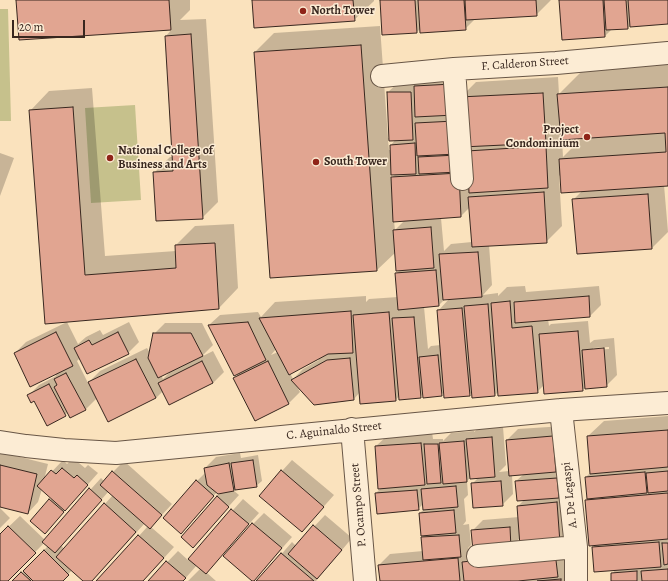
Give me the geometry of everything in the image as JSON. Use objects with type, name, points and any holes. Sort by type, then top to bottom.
[{"type":"street","name":"F. Calderon Street","points":[[382,76],[454,69],[556,63],[668,53]]},
{"type":"street","points":[[454,69],[462,179]]},
{"type":"street","name":"C. Aguinaldo Street","points":[[0,442],[64,450],[116,452],[561,410],[668,403]]},
{"type":"street","name":"A. De Legaspi","points":[[561,410],[576,547],[576,581]]},
{"type":"street","name":"P. Ocampo Street","points":[[352,429],[365,581]]},
{"type":"street","points":[[478,556],[576,547]]},
{"type":"shaded area","points":[[0,9],[8,9],[11,121],[0,121]]},
{"type":"shaded area","points":[[135,105],[141,200],[91,203],[85,108]]},
{"type":"building","points":[[16,0],[169,0],[171,30],[19,40]]},
{"type":"building","name":"North Tower","points":[[252,0],[353,0],[355,21],[254,28]]},
{"type":"building","points":[[380,0],[415,0],[417,33],[382,35]]},
{"type":"building","points":[[418,0],[464,0],[466,30],[420,33]]},
{"type":"building","points":[[465,0],[536,0],[537,16],[466,20]]},
{"type":"building","points":[[559,0],[603,0],[605,37],[562,40]]},
{"type":"building","points":[[604,0],[626,0],[628,29],[606,30]]},
{"type":"building","points":[[628,0],[668,0],[668,24],[630,27]]},
{"type":"building","points":[[191,34],[203,219],[156,221],[153,172],[173,171],[165,36]]},
{"type":"building","name":"South Tower","points":[[361,45],[377,271],[270,278],[254,52]]},
{"type":"building","points":[[453,84],[455,115],[415,117],[414,86]]},
{"type":"building","name":"Project Condominium","points":[[668,87],[668,186],[561,193],[559,159],[666,152],[665,133],[561,140],[557,94]]},
{"type":"building","points":[[387,92],[411,92],[413,140],[389,141]]},
{"type":"building","points":[[543,93],[546,143],[462,147],[459,97]]},
{"type":"building","points":[[73,107],[85,275],[176,268],[175,245],[215,243],[219,309],[45,324],[29,110]]},
{"type":"building","points":[[455,121],[457,154],[417,156],[415,123]]},
{"type":"building","points":[[415,143],[416,174],[391,175],[390,145]]},
{"type":"building","points":[[546,146],[548,188],[469,193],[467,151]]},
{"type":"building","points":[[457,155],[458,172],[419,174],[418,157]]},
{"type":"building","points":[[459,173],[461,217],[393,222],[391,177]]},
{"type":"building","points":[[544,192],[547,243],[472,247],[468,197]]},
{"type":"building","points":[[648,194],[652,249],[577,254],[572,199]]},
{"type":"building","points":[[431,227],[434,268],[396,271],[393,230]]},
{"type":"building","points":[[478,252],[482,297],[443,300],[439,254]]},
{"type":"building","points":[[436,270],[439,306],[398,310],[395,273]]},
{"type":"building","points":[[589,296],[590,317],[515,323],[514,302]]},
{"type":"building","points":[[510,301],[512,328],[532,326],[538,393],[498,396],[491,303]]},
{"type":"building","points":[[488,304],[495,396],[472,398],[464,306]]},
{"type":"building","points":[[462,308],[470,396],[444,398],[437,310]]},
{"type":"building","points":[[351,311],[353,353],[328,354],[289,375],[259,318]]},
{"type":"building","points":[[389,312],[396,401],[360,404],[353,315]]},
{"type":"building","points":[[414,317],[421,398],[399,400],[392,318]]},
{"type":"building","points":[[248,322],[266,360],[234,376],[208,325]]},
{"type":"building","points":[[578,331],[583,391],[544,394],[539,334]]},
{"type":"building","points":[[56,332],[73,366],[30,387],[14,353]]},
{"type":"building","points":[[118,332],[129,354],[87,374],[74,348],[89,340],[92,345]]},
{"type":"building","points":[[153,333],[191,333],[203,356],[158,378],[148,358]]},
{"type":"building","points":[[604,348],[607,387],[585,389],[582,350]]},
{"type":"building","points":[[438,355],[442,396],[423,398],[419,357]]},
{"type":"building","points":[[350,358],[354,400],[314,405],[291,380],[327,360]]},
{"type":"building","points":[[136,359],[156,398],[108,422],[88,382]]},
{"type":"building","points":[[202,361],[213,383],[169,405],[158,383]]},
{"type":"building","points":[[268,361],[289,404],[255,421],[233,378]]},
{"type":"building","points":[[66,373],[86,410],[70,418],[54,387],[57,385],[54,379]]},
{"type":"building","points":[[49,384],[66,416],[47,426],[34,401],[31,403],[27,395]]},
{"type":"building","points":[[668,430],[668,467],[590,474],[587,436]]},
{"type":"building","points":[[553,436],[556,472],[509,476],[506,440]]},
{"type":"building","points":[[492,437],[495,477],[470,479],[466,439]]},
{"type":"building","points":[[464,441],[467,482],[443,484],[439,443]]},
{"type":"building","points":[[421,443],[425,485],[378,489],[375,446]]},
{"type":"building","points":[[424,444],[438,444],[441,483],[427,484]]},
{"type":"building","points":[[253,460],[257,487],[235,490],[231,463]]},
{"type":"building","points":[[229,463],[234,491],[218,494],[207,485],[204,468]]},
{"type":"building","points":[[0,465],[37,474],[28,514],[0,507]]},
{"type":"building","points":[[62,468],[74,478],[77,475],[88,485],[65,511],[37,486],[51,470],[56,474]]},
{"type":"building","points":[[281,470],[324,507],[302,532],[259,496]]},
{"type":"building","points":[[112,471],[162,515],[150,529],[100,485]]},
{"type":"building","points":[[668,471],[668,491],[648,493],[646,473]]},
{"type":"building","points":[[645,472],[647,493],[587,499],[585,477]]},
{"type":"building","points":[[557,478],[559,498],[517,501],[515,481]]},
{"type":"building","points":[[196,480],[214,496],[181,534],[163,518]]},
{"type":"building","points":[[501,481],[503,506],[473,508],[471,483]]},
{"type":"building","points":[[456,486],[458,507],[423,510],[421,489]]},
{"type":"building","points":[[89,488],[102,500],[55,553],[42,542]]},
{"type":"building","points":[[417,490],[419,510],[377,514],[375,493]]},
{"type":"building","points":[[668,493],[668,539],[589,546],[585,500]]},
{"type":"building","points":[[217,496],[229,507],[193,548],[181,537]]},
{"type":"building","points":[[49,499],[64,512],[45,534],[30,521]]},
{"type":"building","points":[[557,502],[560,543],[520,546],[517,506]]},
{"type":"building","points":[[104,503],[136,532],[92,581],[83,581],[56,557]]},
{"type":"building","points":[[231,509],[249,524],[206,574],[188,559]]},
{"type":"building","points":[[454,510],[456,533],[421,536],[419,513]]},
{"type":"building","points":[[252,523],[282,548],[254,581],[252,581],[223,556]]},
{"type":"building","points":[[313,525],[342,550],[317,579],[288,554]]},
{"type":"building","points":[[8,526],[36,553],[8,581],[0,581],[0,534]]},
{"type":"building","points":[[510,527],[511,548],[473,551],[471,530]]},
{"type":"building","points":[[138,535],[164,558],[143,581],[96,581]]},
{"type":"building","points":[[459,535],[461,557],[423,560],[421,537]]},
{"type":"building","points":[[659,542],[661,567],[594,572],[592,547]]},
{"type":"building","points":[[662,543],[668,543],[668,564],[664,565]]},
{"type":"building","points":[[44,550],[69,575],[63,581],[33,581],[23,571]]},
{"type":"building","points":[[555,552],[558,577],[518,581],[464,581],[462,562]]},
{"type":"building","points":[[281,553],[314,581],[256,581]]},
{"type":"building","points":[[458,558],[460,581],[380,581],[378,565]]},
{"type":"building","points":[[166,561],[186,578],[183,581],[148,581]]},
{"type":"building","points":[[668,569],[668,581],[642,581],[641,571]]},
{"type":"building","points":[[637,571],[637,581],[611,581],[611,573]]},
{"type":"building","points":[[21,572],[31,581],[12,581]]},
{"type":"building","points":[[561,579],[561,581],[537,581]]},
{"type":"place","name":"North Tower","points":[[303,11]]},
{"type":"place","name":"Project Condominium","points":[[587,137]]},
{"type":"place","name":"National College of Business and Arts","points":[[110,158]]},
{"type":"place","name":"South Tower","points":[[316,162]]}]
